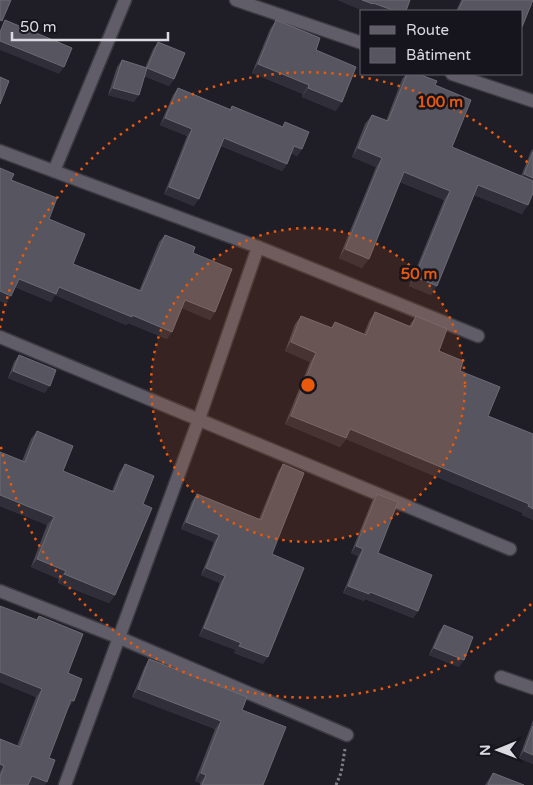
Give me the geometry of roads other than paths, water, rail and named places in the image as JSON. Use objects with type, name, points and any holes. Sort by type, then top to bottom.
[{"type":"street","points":[[54,171],[125,0]]},
{"type":"street","points":[[236,0],[360,42]]},
{"type":"street","points":[[455,75],[533,101]]},
{"type":"street","points":[[0,151],[258,247],[478,336]]},
{"type":"street","points":[[65,785],[199,419],[258,247]]},
{"type":"street","points":[[0,337],[510,549]]},
{"type":"street","points":[[0,591],[120,638],[347,735]]},
{"type":"street","points":[[501,677],[533,688]]}]
